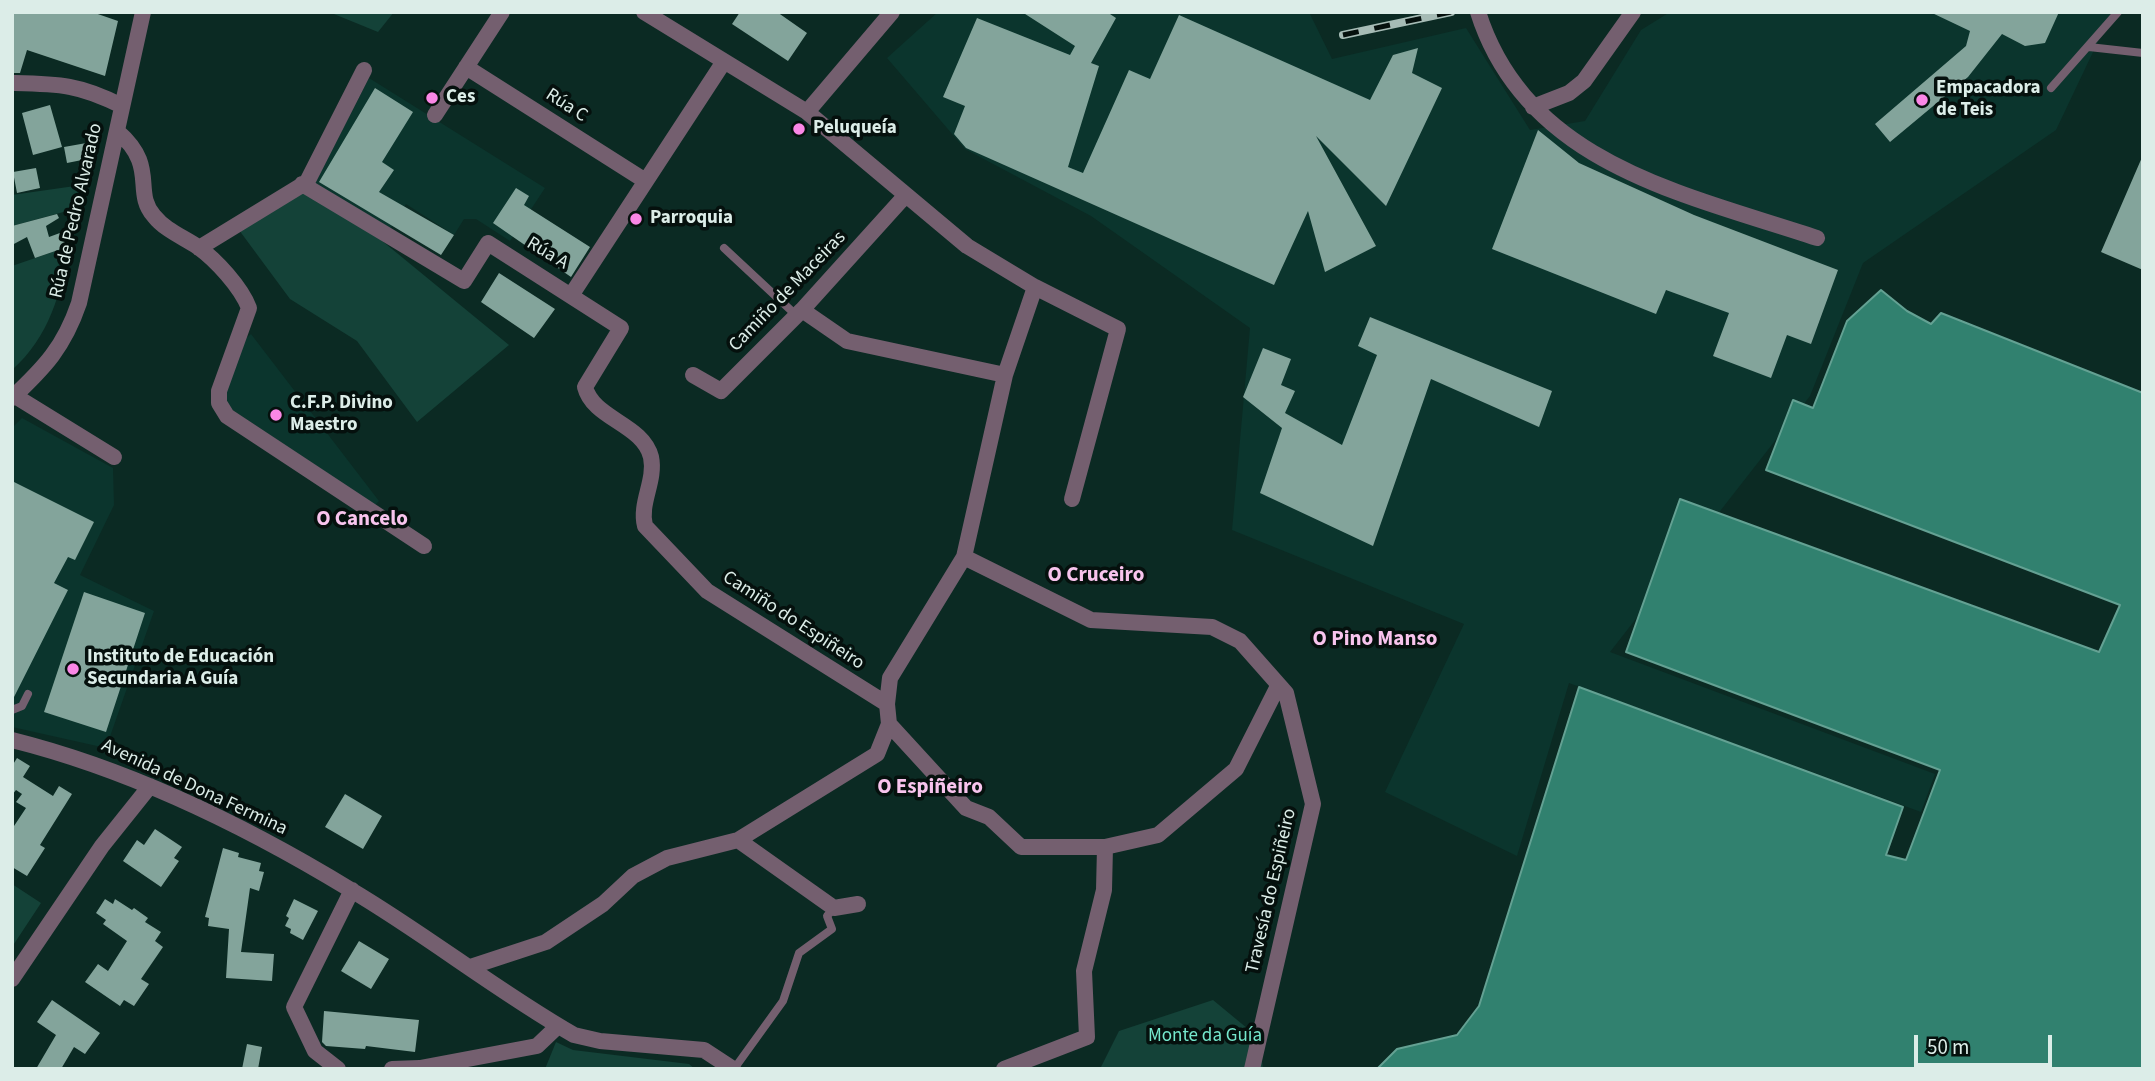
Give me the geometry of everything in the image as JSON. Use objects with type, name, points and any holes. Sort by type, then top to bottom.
[{"type":"street","name":"Rúa de Pedro Alvarado","points":[[13,397],[51,362],[69,334],[79,303],[143,12]]},
{"type":"street","points":[[435,115],[502,12]]},
{"type":"street","points":[[644,12],[723,63],[807,112],[905,197],[967,246],[1035,287],[1118,329],[1072,499]]},
{"type":"street","points":[[871,12],[880,28]]},
{"type":"street","points":[[807,112],[892,12]]},
{"type":"street","points":[[1478,12],[1483,29],[1502,68],[1533,107],[1568,138],[1641,179],[1817,238]]},
{"type":"street","points":[[1533,107],[1569,93],[1584,81],[1633,12]]},
{"type":"street","points":[[572,294],[644,180],[723,63]]},
{"type":"street","name":"Rúa C","points":[[466,67],[644,180]]},
{"type":"street","points":[[199,248],[307,182],[364,70]]},
{"type":"street","points":[[12,83],[70,85],[89,89],[122,106]]},
{"type":"street","points":[[117,131],[133,145],[139,156],[144,170],[147,204],[154,216],[199,248],[245,296],[249,308],[219,391],[219,403],[227,416],[424,546]]},
{"type":"street","name":"Rúa A","points":[[302,184],[464,281],[488,243],[572,294],[621,328],[585,387],[589,400],[643,442],[650,456]]},
{"type":"street","name":"Camiño de Maceiras","points":[[694,375],[721,391],[799,313],[905,197]]},
{"type":"street","points":[[471,967],[546,942],[603,904],[633,876],[667,858],[738,840],[877,754],[889,724],[887,704],[890,678],[964,557],[1005,375],[1035,287]]},
{"type":"street","points":[[799,313],[847,341],[1005,375]]},
{"type":"street","points":[[13,397],[114,457]]},
{"type":"street","name":"Camiño do Espiñeiro","points":[[650,456],[651,478],[642,515],[645,526],[707,591],[887,704]]},
{"type":"street","name":"Travesía do Espiñeiro","points":[[964,557],[1091,620],[1212,627],[1240,640],[1286,693],[1313,804],[1252,1069]]},
{"type":"street","points":[[889,724],[966,808],[989,817],[1021,847],[1105,847],[1158,835],[1236,769],[1278,686]]},
{"type":"street","name":"Avenida de Dona Fermina","points":[[12,740],[97,764],[238,828],[352,890],[574,1035],[600,1041],[704,1051],[733,1069]]},
{"type":"street","points":[[12,979],[102,846],[150,786]]},
{"type":"street","points":[[738,840],[834,908],[858,904]]},
{"type":"street","points":[[1004,1069],[1087,1037],[1084,971],[1104,890],[1105,847]]},
{"type":"street","points":[[338,1069],[315,1051],[294,1007],[352,890]]},
{"type":"street","points":[[392,1069],[420,1068],[537,1046],[558,1026]]},
{"type":"lane","points":[[2051,89],[2118,12]]},
{"type":"lane","points":[[2089,47],[2143,53]]},
{"type":"lane","points":[[724,248],[799,313]]},
{"type":"lane","points":[[12,710],[22,706],[28,694]]},
{"type":"lane","points":[[733,1069],[783,1001],[799,953],[832,929],[827,916],[834,908]]},
{"type":"shaded area","points":[[938,12],[1309,12],[1332,59],[1466,28],[1530,130],[1585,121],[1641,30],[1670,12],[2112,12],[2056,130],[1863,263],[1810,396],[1610,652],[1935,774],[1921,812],[1569,683],[1517,856],[1385,792],[1464,624],[1232,530],[1250,328],[1091,216],[965,149],[887,58]]},
{"type":"shaded area","points":[[369,78],[545,188],[510,241],[476,219],[464,219],[454,235],[406,204],[388,232],[314,185]]},
{"type":"shaded area","points":[[1881,290],[1907,311],[1931,324],[1941,313],[2143,393],[2143,1069],[1377,1069],[1397,1049],[1457,1035],[1479,1006],[1579,687],[1903,807],[1886,855],[1906,860],[1940,770],[1626,652],[1680,499],[2099,652],[2120,605],[1766,470],[1793,400],[1813,408],[1847,321]]},
{"type":"shaded area","name":"C.F.P. Divino Maestro","points":[[251,334],[379,501],[375,505],[228,407],[225,387],[242,342]]},
{"type":"shaded area","name":"Instituto de Educación Secundaria A Guía","points":[[22,418],[113,468],[114,505],[80,575],[154,611],[106,748],[12,727],[12,428]]},
{"type":"green space","points":[[329,12],[394,12],[378,32]]},
{"type":"green space","points":[[82,185],[78,208],[12,226],[12,195]]},
{"type":"green space","points":[[314,185],[509,345],[417,422],[357,341],[290,299],[239,230]]},
{"type":"green space","points":[[70,246],[52,313],[36,343],[12,370],[12,266]]},
{"type":"green space","points":[[12,884],[41,903],[12,947]]},
{"type":"green space","name":"Monte da Guía","points":[[1213,1000],[1259,1038],[1263,1069],[1100,1069],[1119,1031]]},
{"type":"green space","points":[[556,1042],[573,1050],[689,1064],[695,1069],[545,1069]]},
{"type":"building","points":[[12,12],[92,12],[118,21],[105,76],[27,50],[20,73],[12,73]]},
{"type":"building","points":[[740,12],[777,12],[807,33],[788,61],[732,24]]},
{"type":"building","points":[[1022,12],[1107,12],[1116,18],[1091,63],[1099,66],[1068,167],[1083,173],[1129,70],[1150,79],[1179,15],[1370,100],[1393,55],[1418,48],[1412,73],[1442,88],[1386,206],[1316,136],[1376,246],[1325,272],[1308,211],[1274,285],[966,148],[954,134],[965,106],[943,97],[977,18],[1070,55],[1075,46]]},
{"type":"building","name":"Empacadora de Teis","points":[[1930,12],[2059,12],[2045,43],[2025,46],[2002,34],[1968,77],[1890,142],[1875,124],[1966,46],[1970,31]]},
{"type":"building","points":[[375,88],[413,112],[382,162],[394,170],[379,192],[454,235],[441,255],[319,182]]},
{"type":"building","points":[[50,105],[62,147],[33,155],[22,113]]},
{"type":"building","points":[[1538,130],[1579,163],[1694,215],[1838,270],[1811,344],[1787,335],[1771,378],[1713,356],[1729,313],[1666,290],[1656,314],[1492,249]]},
{"type":"building","points":[[92,142],[87,159],[67,163],[64,147]]},
{"type":"building","points":[[2143,155],[2143,270],[2101,252]]},
{"type":"building","points":[[36,168],[40,188],[17,193],[13,172]]},
{"type":"building","points":[[516,188],[529,196],[524,205],[590,247],[571,277],[493,223]]},
{"type":"building","points":[[57,214],[59,218],[46,226],[49,237],[68,230],[72,238],[70,246],[35,258],[27,237],[12,245],[12,226]]},
{"type":"building","points":[[499,273],[555,309],[534,338],[481,302]]},
{"type":"building","points":[[1370,317],[1552,391],[1539,427],[1431,379],[1373,546],[1260,493],[1282,428],[1243,397],[1263,348],[1291,359],[1281,385],[1295,391],[1285,413],[1342,445],[1377,355],[1358,346]]},
{"type":"building","points":[[12,481],[94,522],[75,560],[68,557],[54,583],[68,590],[12,701]]},
{"type":"building","points":[[84,592],[145,613],[106,732],[44,712]]},
{"type":"building","points":[[17,758],[30,766],[23,777],[53,796],[59,786],[72,794],[40,845],[45,848],[27,876],[12,867],[12,829],[26,808],[16,802],[22,794],[16,790],[12,795],[12,766]]},
{"type":"building","points":[[345,794],[382,816],[363,849],[325,827]]},
{"type":"building","points":[[155,829],[182,847],[174,858],[179,861],[161,887],[123,861],[137,840],[144,845]]},
{"type":"building","points":[[223,848],[239,853],[238,857],[261,863],[259,871],[264,872],[259,891],[250,888],[241,952],[274,954],[272,981],[226,978],[229,929],[208,926],[209,918],[205,917]]},
{"type":"building","points":[[105,899],[113,904],[115,899],[132,910],[134,908],[148,918],[145,922],[161,932],[155,941],[163,947],[141,979],[149,984],[134,1006],[124,1000],[120,1006],[85,982],[98,964],[108,971],[127,941],[103,924],[106,920],[96,913]]},
{"type":"building","points":[[294,899],[318,911],[303,940],[290,933],[291,929],[285,926],[289,918],[286,916]]},
{"type":"building","points":[[359,941],[389,959],[371,989],[341,971]]},
{"type":"building","points":[[52,1000],[100,1033],[85,1054],[74,1047],[61,1069],[36,1069],[56,1035],[37,1022]]},
{"type":"building","points":[[324,1011],[419,1020],[415,1052],[366,1046],[365,1049],[326,1046],[322,1042]]},
{"type":"building","points":[[247,1044],[262,1047],[258,1069],[242,1069]]},
{"type":"railway","points":[[1343,35],[1451,12]]},
{"type":"place","name":"Ces","points":[[432,98]]},
{"type":"place","name":"Empacadora de Teis","points":[[1922,100]]},
{"type":"place","name":"Peluqueía","points":[[799,129]]},
{"type":"place","name":"Parroquia","points":[[636,219]]},
{"type":"place","name":"C.F.P. Divino Maestro","points":[[276,415]]},
{"type":"place","name":"Instituto de Educación Secundaria A Guía","points":[[73,669]]},
{"type":"district","name":"O Cancelo","points":[[362,520]]},
{"type":"district","name":"O Cruceiro","points":[[1096,576]]},
{"type":"district","name":"O Pino Manso","points":[[1375,640]]},
{"type":"district","name":"O Espiñeiro","points":[[930,788]]}]
